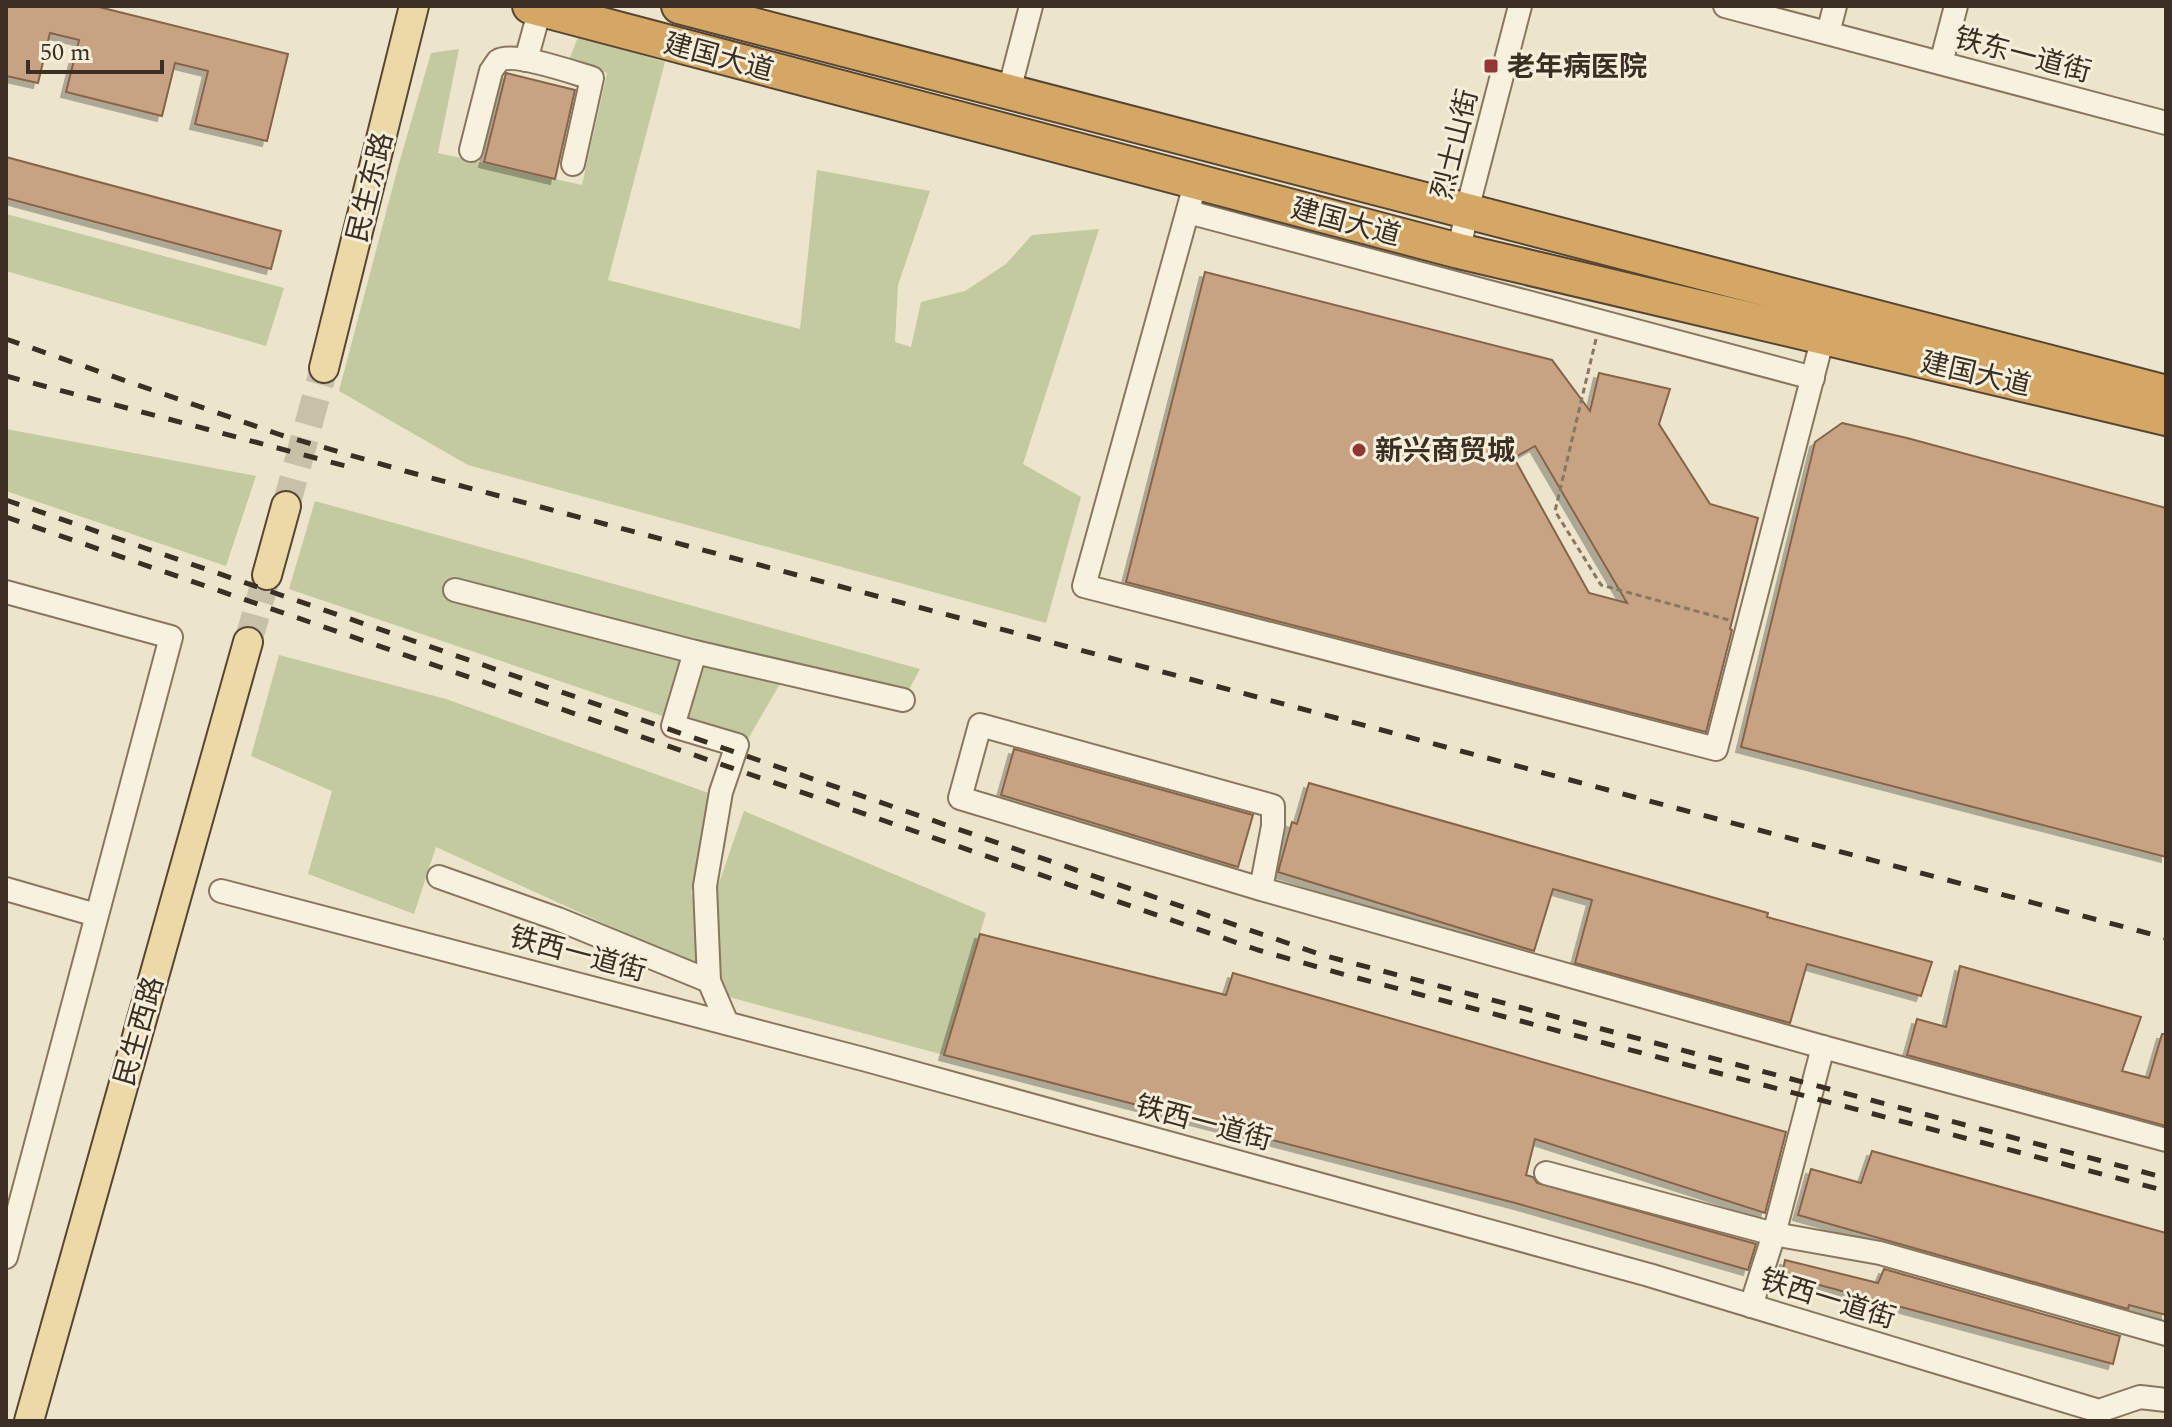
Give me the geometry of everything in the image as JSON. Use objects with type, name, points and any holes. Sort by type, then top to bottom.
[{"type":"highway","name":"建国大道","points":[[679,6],[2166,393]]},
{"type":"highway","name":"建国大道","points":[[535,7],[1192,197],[1459,251],[2166,418]]},
{"type":"main road","name":"民生东路","points":[[324,368],[414,6]]},
{"type":"main road","points":[[267,575],[286,506]]},
{"type":"main road","name":"民生西路","points":[[29,1421],[248,642]]},
{"type":"street","points":[[1009,91],[1031,6]]},
{"type":"street","name":"烈士山街","points":[[1459,251],[1520,6]]},
{"type":"street","name":"铁东一道街","points":[[1728,6],[2166,123]]},
{"type":"street","points":[[1828,33],[1835,6]]},
{"type":"street","points":[[1941,63],[1956,6]]},
{"type":"street","points":[[526,60],[535,7]]},
{"type":"street","points":[[471,150],[491,71],[497,61],[508,58],[526,60],[592,78],[573,164]]},
{"type":"street","points":[[1813,378],[1600,322],[1192,197],[1084,586],[1716,749],[1813,378],[1823,337]]},
{"type":"street","points":[[455,590],[695,652],[903,700]]},
{"type":"street","points":[[6,592],[171,637],[6,1257]]},
{"type":"street","points":[[695,652],[673,726],[737,745],[721,792],[705,886],[709,981],[727,1023]]},
{"type":"street","points":[[1261,889],[1273,826],[1273,806],[980,725],[960,798],[1261,889],[2166,1140]]},
{"type":"street","points":[[439,877],[558,919],[709,981]]},
{"type":"street","points":[[6,889],[96,915]]},
{"type":"street","name":"铁西一道街","points":[[221,891],[863,1059],[1649,1275],[2097,1416],[2140,1397],[2166,1400]]},
{"type":"street","points":[[1751,1306],[1774,1234],[1823,1047]]},
{"type":"street","points":[[1546,1173],[1774,1234],[1880,1253],[2166,1334]]},
{"type":"path","points":[[1600,322],[1555,511],[1601,585],[1748,626]]},
{"type":"green space","points":[[578,37],[665,62],[608,280],[800,329],[817,170],[930,191],[898,285],[895,342],[911,347],[921,302],[965,291],[1006,264],[1032,235],[1099,229],[1023,464],[1081,497],[1046,623],[468,465],[339,391],[431,53],[459,49],[438,153],[582,185],[607,73],[569,60]]},
{"type":"green space","points":[[6,214],[284,288],[266,346],[6,271]]},
{"type":"green space","points":[[6,429],[256,476],[226,566],[6,491]]},
{"type":"green space","points":[[315,501],[920,669],[899,708],[781,682],[745,744],[289,589]]},
{"type":"green space","points":[[279,655],[446,699],[728,800],[691,892],[705,944],[695,965],[436,847],[414,914],[308,874],[332,791],[251,756]]},
{"type":"green space","points":[[744,811],[986,913],[944,1055],[718,994],[713,900]]},
{"type":"building","points":[[6,6],[95,6],[288,54],[267,141],[195,124],[208,71],[175,63],[162,116],[66,92],[79,40],[50,33],[38,83],[6,76]]},
{"type":"building","points":[[506,73],[575,90],[555,179],[484,162]]},
{"type":"building","points":[[6,157],[281,231],[271,269],[6,198]]},
{"type":"building","name":"新兴商贸城","points":[[1205,272],[1552,360],[1590,411],[1599,373],[1670,389],[1659,424],[1710,504],[1758,518],[1706,732],[1126,582]],"holes":[[[1535,446],[1627,603],[1589,593],[1514,458]]]},
{"type":"building","points":[[1842,423],[2166,508],[2166,857],[1741,747],[1815,442]]},
{"type":"building","points":[[1014,749],[1253,815],[1238,867],[1001,795]]},
{"type":"building","points":[[1309,783],[1932,962],[1921,996],[1807,964],[1790,1023],[1575,963],[1592,900],[1553,889],[1534,951],[1278,872],[1292,822],[1297,824]]},
{"type":"building","points":[[980,934],[1226,995],[1233,973],[1786,1132],[1765,1213],[1535,1139],[1526,1175],[1533,1177],[1537,1183],[1756,1244],[1748,1270],[1519,1204],[944,1055]]},
{"type":"building","points":[[1960,966],[2141,1017],[2122,1071],[2149,1078],[2162,1034],[2166,1034],[2166,1126],[1907,1055],[1917,1019],[1946,1027]]},
{"type":"building","points":[[1872,1151],[2166,1233],[2166,1315],[2129,1305],[2128,1309],[1798,1215],[1811,1169],[1861,1183]]},
{"type":"building","points":[[1785,1260],[1878,1283],[1884,1269],[2120,1336],[2113,1364],[1782,1275]]},
{"type":"tunnel","points":[[286,506],[324,368]]},
{"type":"tunnel","points":[[248,642],[267,575]]},
{"type":"railway","points":[[6,339],[281,435],[405,471],[2166,938]]},
{"type":"railway","points":[[6,376],[357,469]]},
{"type":"railway","points":[[6,500],[1322,955],[2166,1178]]},
{"type":"railway","points":[[6,517],[1258,950],[2166,1191]]},
{"type":"place","name":"老年病医院","points":[[1491,66]]},
{"type":"place","name":"新兴商贸城","points":[[1359,450]]}]
